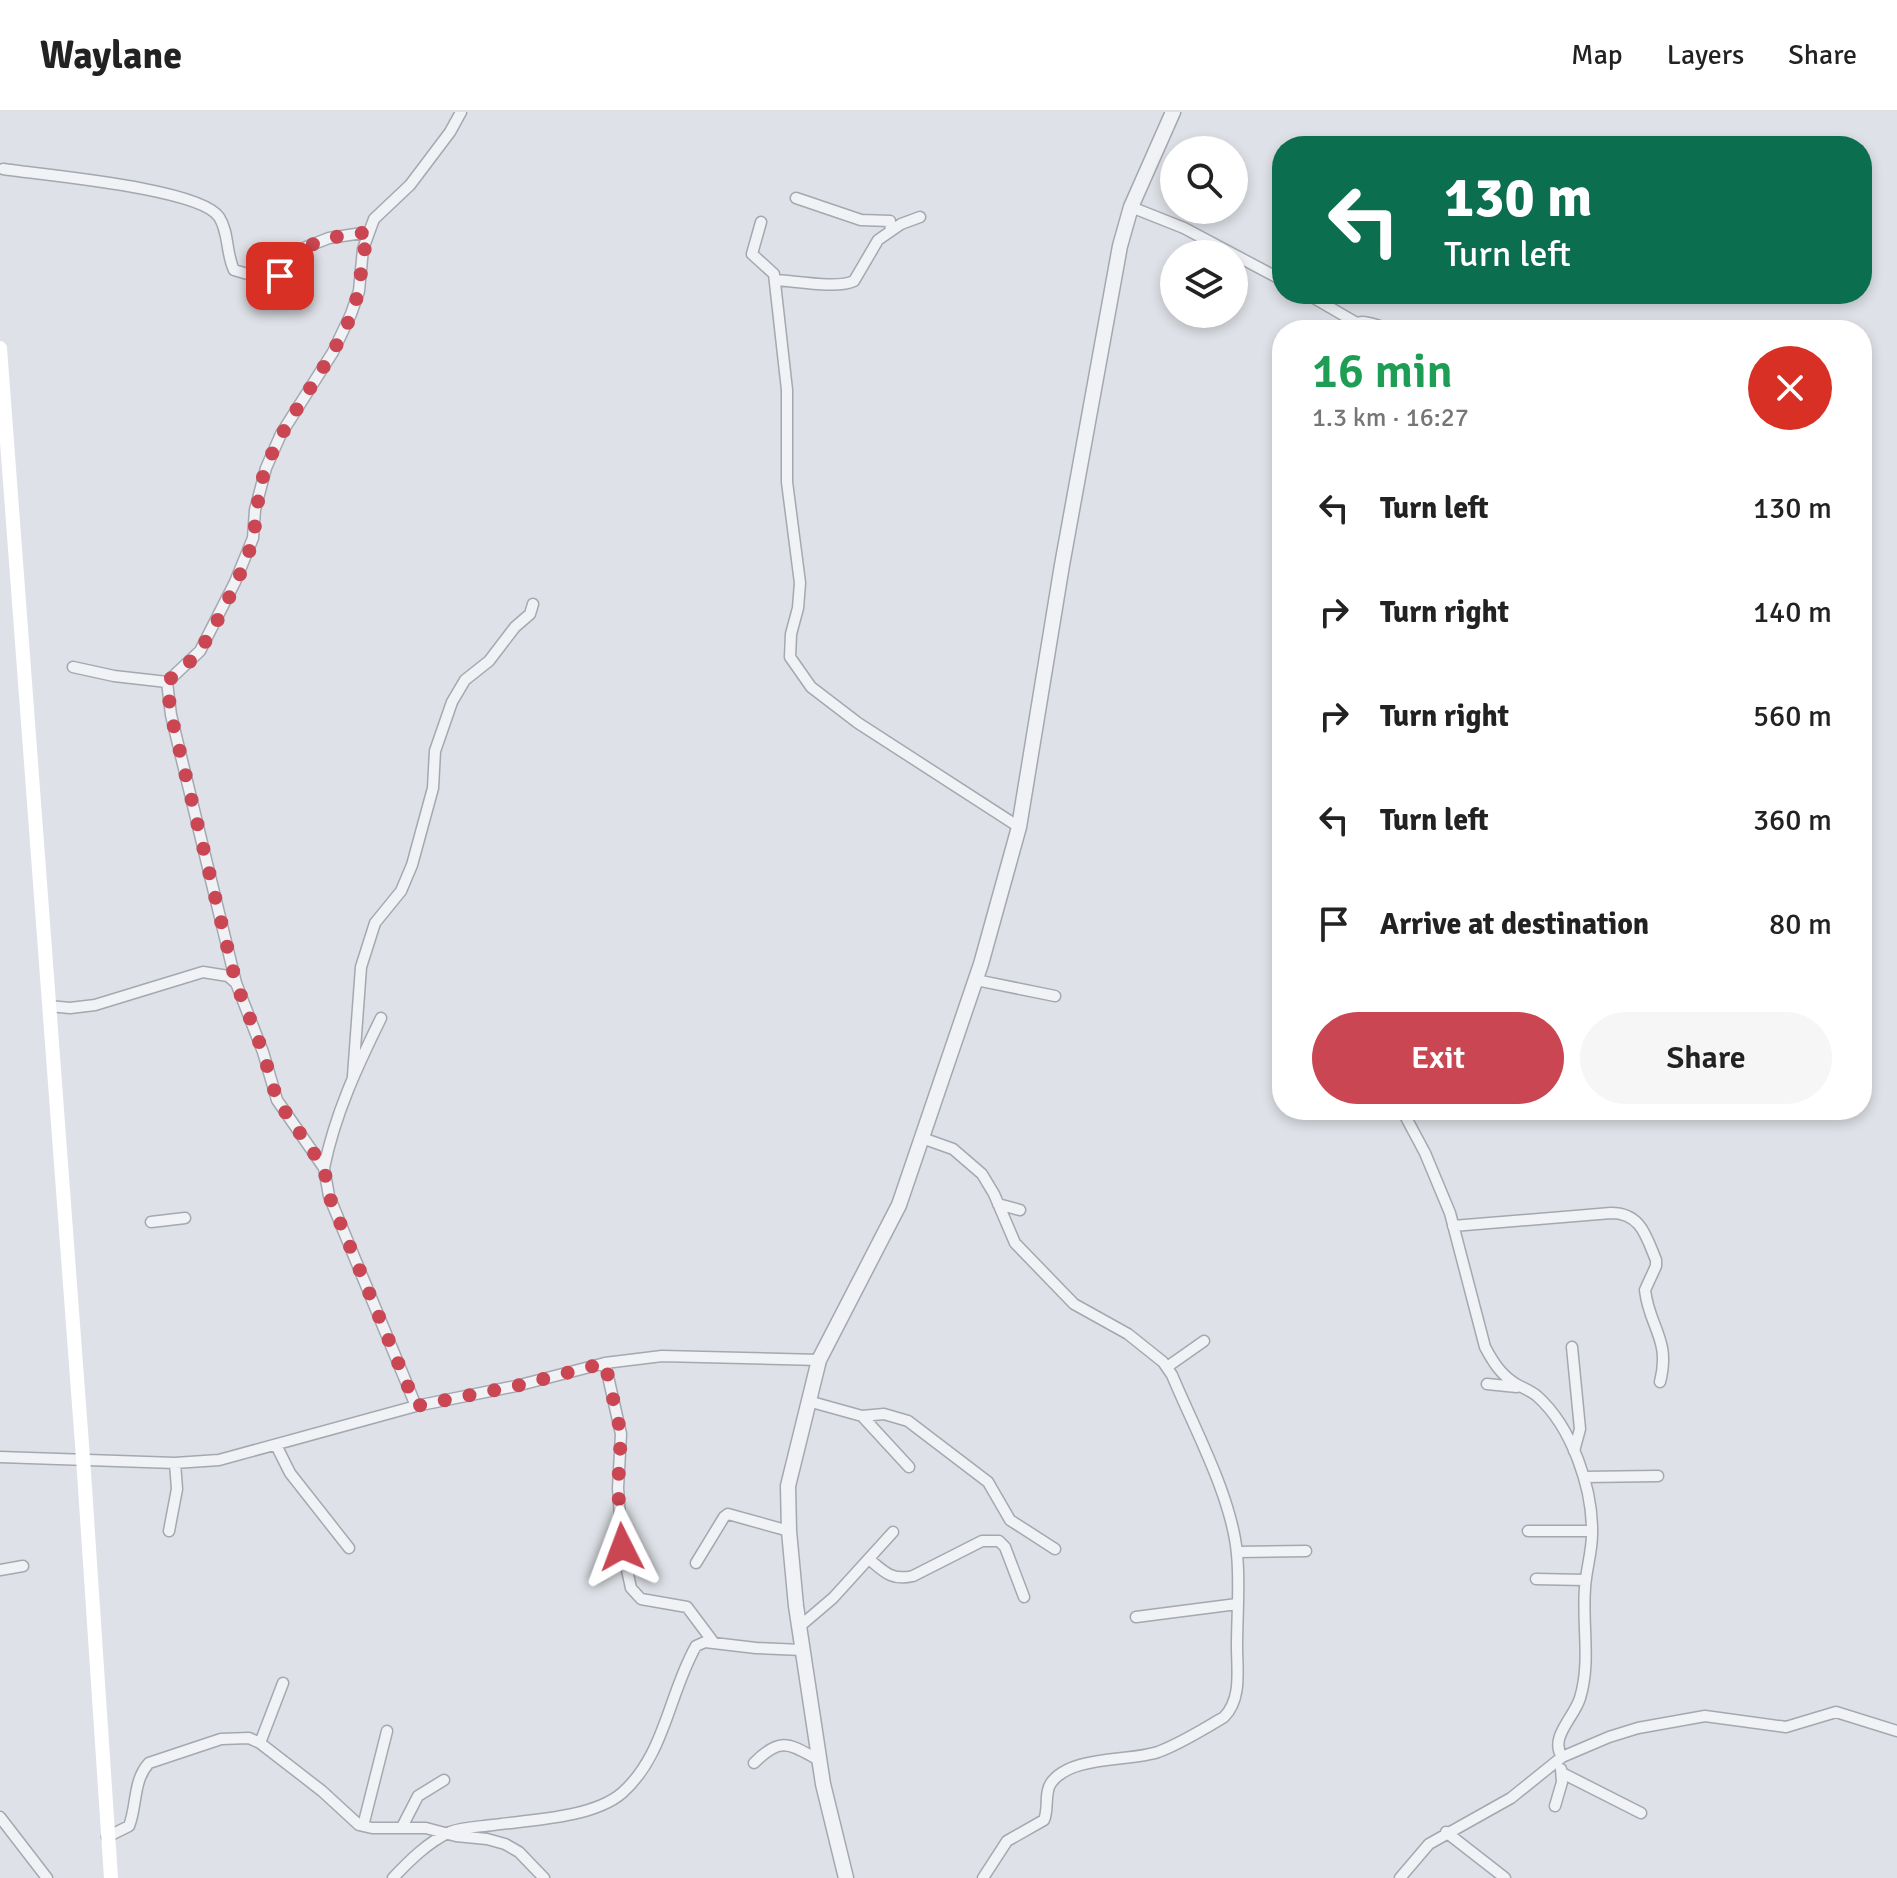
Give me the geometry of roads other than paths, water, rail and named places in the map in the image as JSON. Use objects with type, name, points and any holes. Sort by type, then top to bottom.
[{"type":"main road","points":[[0,348],[83,1458],[111,1878]]},
{"type":"street","points":[[73,667],[114,676],[167,682],[200,651],[253,538],[255,510],[266,468],[281,434],[333,352],[351,314],[359,291],[363,249],[374,219],[417,176],[461,112]]},
{"type":"street","points":[[846,1878],[839,1859],[819,1760],[802,1650],[789,1531],[788,1486],[819,1360],[899,1205],[976,980],[1019,827],[1106,311],[1131,207],[1173,112]]},
{"type":"street","points":[[3,169],[171,194],[202,204],[219,217],[228,258],[234,270],[258,277],[294,273],[306,247],[329,238],[369,232]]},
{"type":"street","points":[[796,198],[861,220],[890,221],[891,230]]},
{"type":"street","points":[[1131,207],[1197,235],[1272,275]]},
{"type":"street","points":[[775,280],[848,284],[858,274],[870,250],[891,230],[920,217]]},
{"type":"street","points":[[761,222],[752,254],[769,267],[775,280],[787,390],[787,482],[800,583],[790,657],[811,687],[839,709],[1019,827]]},
{"type":"street","points":[[1321,304],[1344,320]]},
{"type":"street","points":[[353,1076],[361,967],[375,923],[401,891],[412,865],[433,788],[435,751],[452,702],[465,680],[489,661],[510,632],[530,614],[533,604]]},
{"type":"street","points":[[167,682],[171,715],[233,978],[263,1052],[277,1100],[324,1168]]},
{"type":"street","points":[[49,1006],[70,1008],[95,1005],[203,972],[233,978]]},
{"type":"street","points":[[976,980],[1055,996]]},
{"type":"street","points":[[381,1018],[332,1129],[324,1168],[329,1196],[416,1406]]},
{"type":"street","points":[[1407,1120],[1435,1177],[1453,1226],[1485,1347],[1505,1376],[1547,1407],[1574,1451],[1584,1477],[1592,1531],[1585,1580],[1585,1677],[1576,1708],[1557,1742],[1562,1773],[1555,1806]]},
{"type":"street","points":[[922,1138],[953,1149],[982,1174],[1015,1243],[1074,1304],[1128,1334],[1167,1367],[1222,1495],[1237,1552],[1238,1676],[1231,1709],[1212,1724],[1162,1750],[1141,1757],[1092,1763],[1065,1772],[1051,1783],[1044,1820],[1007,1841],[983,1878]]},
{"type":"street","points":[[998,1204],[1020,1210]]},
{"type":"street","points":[[1453,1226],[1611,1213],[1632,1216],[1656,1260],[1645,1290],[1664,1348],[1660,1382]]},
{"type":"street","points":[[151,1222],[185,1218]]},
{"type":"street","points":[[1167,1367],[1204,1341]]},
{"type":"street","points":[[1572,1347],[1580,1429],[1574,1451]]},
{"type":"street","points":[[0,1457],[175,1463],[219,1460],[416,1406],[516,1386],[605,1363],[662,1356],[819,1360]]},
{"type":"street","points":[[605,1363],[621,1434],[618,1488],[622,1547],[631,1588],[641,1599],[687,1607],[714,1643]]},
{"type":"street","points":[[1487,1384],[1524,1388]]},
{"type":"street","points":[[808,1401],[862,1416],[894,1416],[921,1430],[988,1482],[1010,1520],[1055,1549]]},
{"type":"street","points":[[862,1416],[909,1467]]},
{"type":"street","points":[[276,1445],[290,1473],[349,1548]]},
{"type":"street","points":[[169,1531],[177,1489],[175,1463]]},
{"type":"street","points":[[1584,1477],[1658,1476]]},
{"type":"street","points":[[696,1563],[728,1514],[789,1531]]},
{"type":"street","points":[[1528,1531],[1592,1531]]},
{"type":"street","points":[[799,1627],[833,1598],[893,1532]]},
{"type":"street","points":[[869,1559],[886,1574],[903,1579],[982,1541],[999,1541],[1005,1547],[1024,1597]]},
{"type":"street","points":[[1237,1552],[1306,1551]]},
{"type":"street","points":[[0,1570],[23,1566]]},
{"type":"street","points":[[1536,1579],[1585,1580]]},
{"type":"street","points":[[1136,1617],[1237,1604]]},
{"type":"street","points":[[393,1878],[435,1841],[449,1833],[471,1826],[589,1811],[622,1793],[639,1774],[663,1731],[696,1646],[705,1642],[802,1650]]},
{"type":"street","points":[[260,1743],[283,1683]]},
{"type":"street","points":[[1400,1878],[1429,1844],[1511,1798],[1561,1758],[1638,1728],[1705,1716],[1786,1727],[1836,1712],[1897,1731]]},
{"type":"street","points":[[363,1826],[387,1731]]},
{"type":"street","points":[[107,1837],[129,1826],[138,1783],[149,1763],[221,1739],[238,1737],[260,1743],[363,1826],[426,1828],[505,1844],[519,1852],[544,1878]]},
{"type":"street","points":[[754,1763],[766,1751],[780,1744],[793,1746],[819,1760]]},
{"type":"street","points":[[1562,1773],[1641,1813]]},
{"type":"street","points":[[402,1827],[418,1796],[444,1780]]},
{"type":"street","points":[[0,1817],[47,1878]]},
{"type":"street","points":[[1446,1832],[1505,1878]]}]
